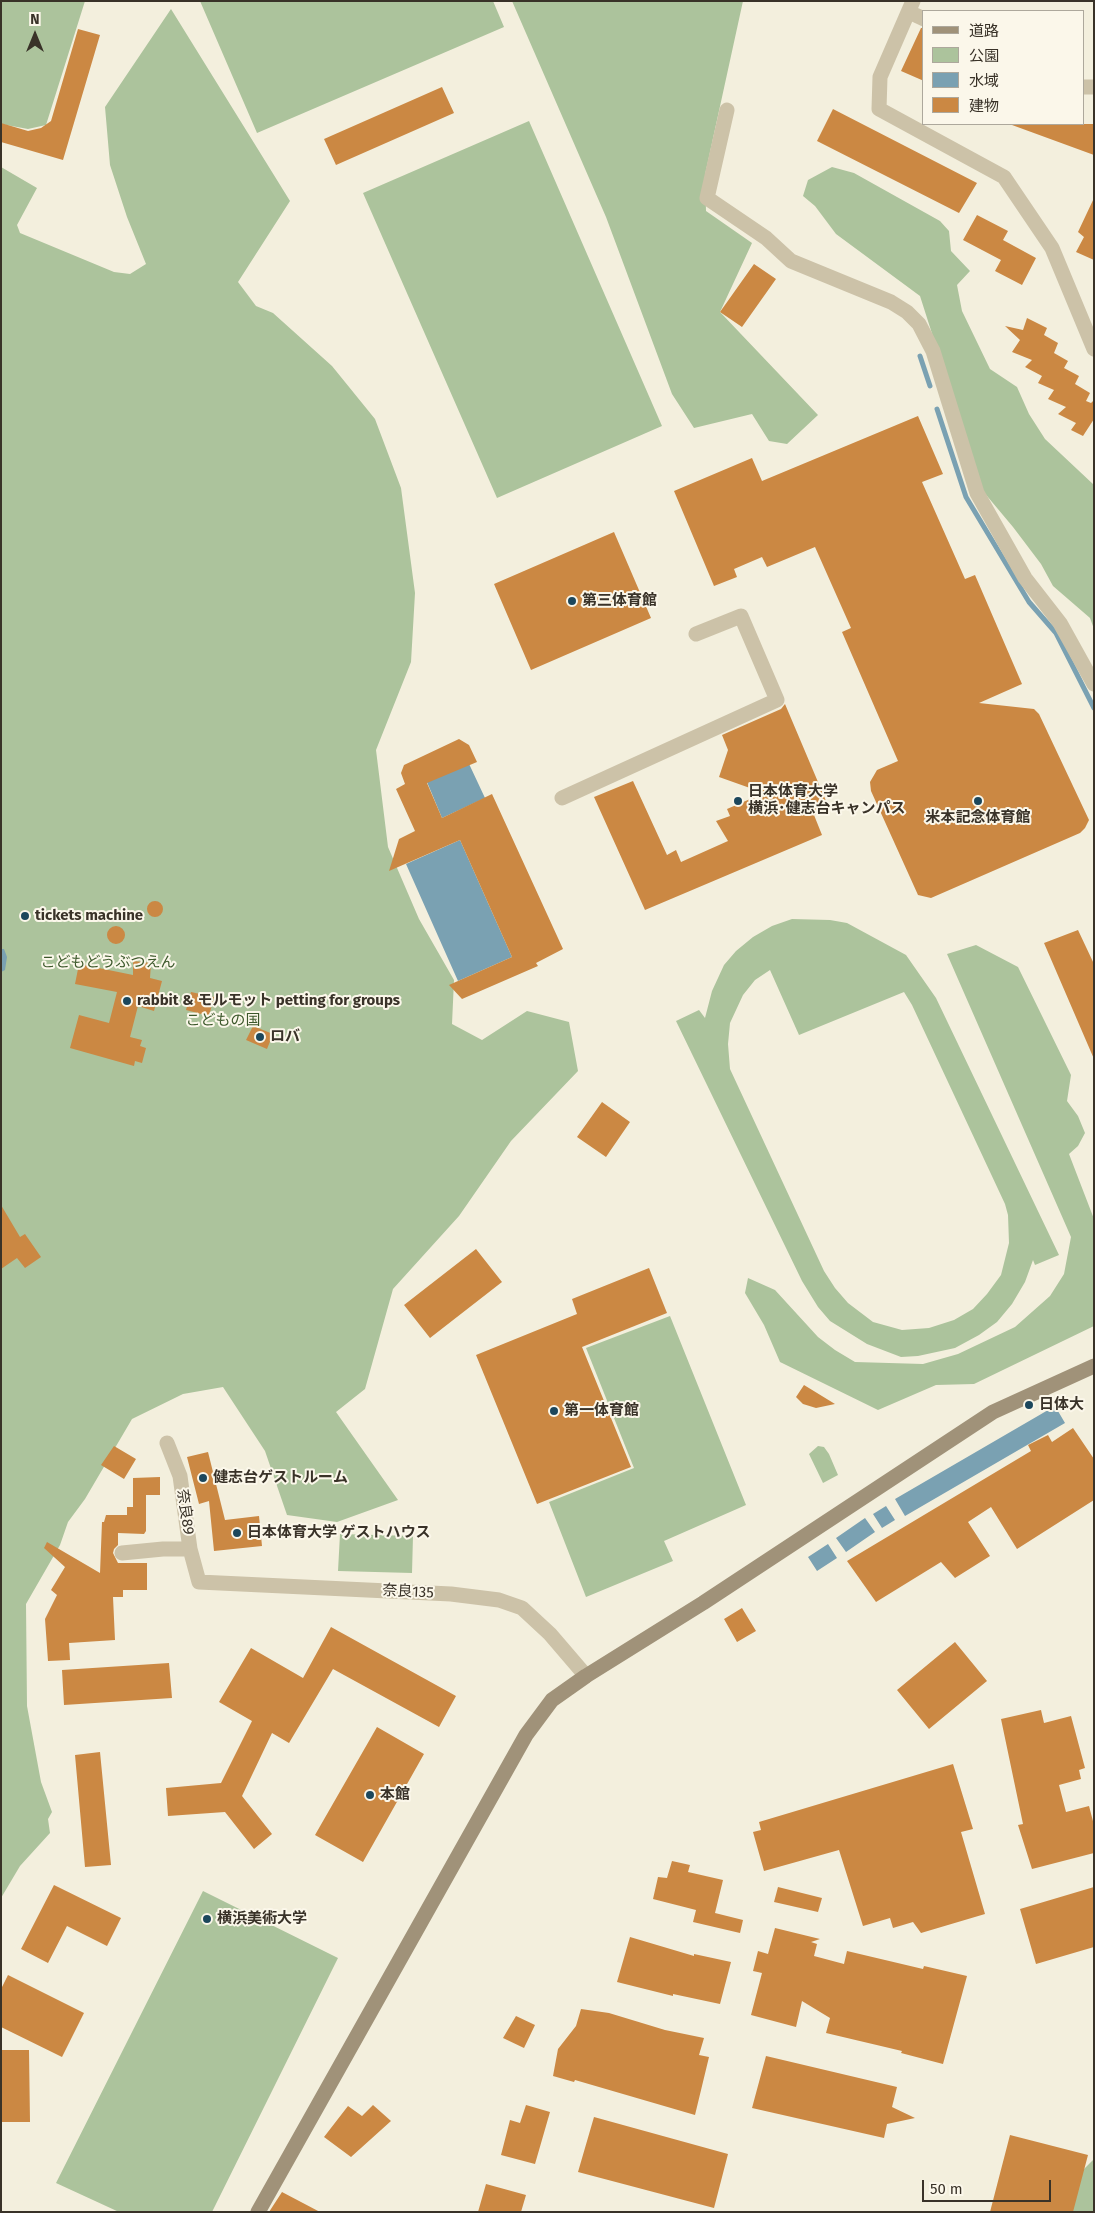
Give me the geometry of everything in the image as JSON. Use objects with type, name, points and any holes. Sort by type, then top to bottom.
[{"type":"street","points":[[922,17],[911,6],[880,77],[879,109],[1004,177],[1052,248],[1094,349]]},
{"type":"street","points":[[726,110],[707,198],[766,238],[791,261],[891,302],[907,312],[919,324],[933,351],[977,493],[1025,578],[1060,623],[1094,684]]},
{"type":"street","points":[[562,798],[776,700],[741,616],[696,634]]},
{"type":"street","points":[[258,2212],[526,1735],[552,1700],[586,1676],[703,1603],[993,1412],[1094,1366]]},
{"type":"street","name":"奈良89","points":[[167,1443],[180,1476],[190,1549],[199,1582]]},
{"type":"street","points":[[122,1553],[163,1549],[190,1549]]},
{"type":"street","name":"奈良135","points":[[199,1582],[451,1594],[499,1600],[522,1608],[550,1634],[586,1676]]},
{"type":"green space","points":[[1,1],[85,1],[46,125],[28,129],[1,124]]},
{"type":"green space","points":[[200,1],[493,1],[504,27],[257,133]]},
{"type":"green space","points":[[512,1],[743,1],[705,175],[706,211],[752,243],[720,312],[818,415],[787,444],[769,441],[752,414],[694,428],[672,394],[606,217]]},
{"type":"green space","name":"こどもの国","points":[[171,9],[290,201],[238,282],[256,306],[273,313],[332,366],[375,419],[401,488],[415,593],[411,662],[376,750],[388,847],[419,919],[454,980],[452,1024],[482,1040],[527,1011],[569,1022],[578,1071],[511,1141],[459,1216],[393,1289],[365,1389],[336,1412],[398,1500],[337,1522],[287,1515],[265,1451],[223,1387],[183,1394],[132,1419],[85,1499],[68,1522],[60,1545],[26,1604],[27,1706],[41,1782],[52,1812],[48,1819],[50,1833],[20,1866],[1,1898],[1,167],[37,188],[17,225],[20,233],[114,272],[130,274],[146,264],[127,217],[110,165],[105,107]]},
{"type":"green space","points":[[529,121],[662,426],[497,498],[363,193]]},
{"type":"green space","points":[[832,167],[854,173],[940,221],[949,231],[951,251],[970,271],[957,285],[962,311],[990,369],[1017,387],[1029,414],[1045,439],[1094,485],[1094,629],[1090,618],[1053,586],[1041,564],[982,490],[920,296],[836,234],[815,206],[803,196],[808,180]]},
{"type":"green space","points":[[792,919],[830,920],[847,923],[906,955],[936,998],[1059,1255],[1035,1265],[1033,1260],[1025,1282],[1012,1304],[997,1322],[979,1335],[955,1348],[918,1356],[901,1357],[867,1344],[830,1321],[818,1307],[802,1281],[676,1021],[699,1010],[705,1018],[712,991],[724,965],[736,951],[753,937],[772,926]],"holes":[[[770,970],[799,1035],[904,992],[912,1005],[1005,1204],[1008,1215],[1009,1243],[1001,1275],[973,1309],[954,1320],[929,1328],[902,1330],[873,1322],[848,1303],[824,1271],[730,1069],[728,1044],[730,1023],[743,995],[755,980]]]},
{"type":"green space","points":[[976,945],[1018,967],[1071,1075],[1067,1101],[1078,1116],[1085,1133],[1078,1146],[1069,1154],[1094,1219],[1094,1326],[974,1384],[936,1385],[878,1410],[780,1362],[764,1325],[745,1293],[748,1278],[775,1290],[818,1337],[855,1362],[923,1364],[958,1354],[1015,1327],[1050,1296],[1064,1274],[1071,1237],[947,954]]},
{"type":"green space","points":[[670,1316],[746,1505],[664,1541],[673,1561],[586,1597],[549,1502],[634,1468],[586,1348]]},
{"type":"green space","points":[[818,1446],[824,1447],[829,1454],[838,1475],[823,1483],[809,1454]]},
{"type":"green space","points":[[340,1534],[413,1536],[412,1573],[338,1571]]},
{"type":"green space","points":[[203,1891],[338,1958],[212,2212],[119,2212],[56,2183]]},
{"type":"green space","points":[[1094,2159],[1094,2212],[1060,2212],[1071,2182]]},
{"type":"water","points":[[463,751],[485,798],[442,818],[422,770]]},
{"type":"water","points":[[460,840],[512,957],[458,981],[406,864]]},
{"type":"water","points":[[1,949],[4,949],[7,957],[5,970],[1,972]]},
{"type":"water","points":[[1055,1406],[1065,1423],[905,1516],[895,1499]]},
{"type":"water","points":[[886,1506],[895,1520],[882,1528],[873,1514]]},
{"type":"water","points":[[865,1518],[875,1532],[846,1552],[836,1538]]},
{"type":"water","points":[[828,1544],[837,1558],[817,1571],[808,1557]]},
{"type":"building","points":[[921,28],[922,28],[922,80],[901,71]]},
{"type":"building","points":[[78,29],[100,35],[63,160],[1,142],[1,123],[28,131],[41,128],[51,121]]},
{"type":"building","points":[[442,87],[454,113],[336,165],[324,139]]},
{"type":"building","points":[[833,109],[977,183],[959,213],[817,141]]},
{"type":"building","points":[[1094,124],[1094,155],[1012,125]]},
{"type":"building","points":[[1094,198],[1094,260],[1076,252],[1084,237],[1078,232]]},
{"type":"building","points":[[977,215],[1008,231],[1003,240],[1036,258],[1022,285],[995,271],[1001,260],[963,240]]},
{"type":"building","points":[[754,264],[776,279],[742,327],[720,312]]},
{"type":"building","points":[[1027,318],[1047,328],[1044,335],[1058,343],[1054,353],[1068,361],[1064,368],[1079,376],[1075,384],[1090,393],[1086,401],[1091,403],[1094,400],[1094,419],[1083,436],[1071,430],[1076,423],[1058,414],[1066,407],[1048,399],[1054,390],[1038,383],[1042,376],[1025,367],[1032,360],[1012,352],[1020,340],[1005,326],[1023,330]]},
{"type":"building","points":[[918,416],[943,474],[922,482],[965,579],[975,575],[1022,684],[979,703],[1034,709],[1039,714],[1089,820],[1080,833],[931,898],[918,895],[871,791],[870,782],[877,770],[898,761],[842,632],[851,628],[815,547],[767,567],[762,557],[734,569],[737,577],[714,586],[674,491],[752,458],[762,481]]},
{"type":"building","name":"第三体育館","points":[[614,532],[651,618],[531,670],[494,584]]},
{"type":"building","points":[[785,704],[829,808],[814,815],[822,835],[645,910],[594,797],[633,781],[667,855],[676,850],[681,862],[728,841],[716,821],[730,816],[727,809],[764,793],[719,777],[728,750],[722,735],[781,709]]},
{"type":"building","points":[[459,739],[469,745],[477,762],[427,783],[442,818],[492,794],[563,949],[536,963],[538,966],[462,999],[449,985],[512,957],[460,840],[389,871],[399,839],[415,831],[396,789],[405,784],[401,773],[404,765]]},
{"type":"building","points":[[155,901],[163,909],[155,917],[147,909]]},
{"type":"building","points":[[112,926],[120,926],[125,931],[123,942],[112,944],[107,939],[107,931]]},
{"type":"building","points":[[1078,930],[1094,964],[1094,1059],[1044,943]]},
{"type":"building","points":[[133,961],[151,963],[150,978],[162,981],[154,1011],[138,1006],[130,1037],[142,1040],[140,1046],[146,1048],[142,1063],[135,1061],[134,1066],[70,1048],[79,1015],[109,1023],[117,992],[75,984],[79,964],[133,975]]},
{"type":"building","points":[[191,992],[214,997],[209,1016],[186,1010]]},
{"type":"building","name":"ロバ","points":[[253,1026],[273,1034],[267,1049],[246,1040]]},
{"type":"building","points":[[602,1102],[630,1122],[606,1157],[577,1137]]},
{"type":"building","points":[[1,1205],[20,1237],[25,1234],[41,1257],[25,1268],[17,1258],[1,1269]]},
{"type":"building","points":[[476,1249],[502,1282],[430,1338],[404,1305]]},
{"type":"building","name":"第一体育館","points":[[649,1268],[667,1313],[582,1347],[631,1467],[537,1504],[476,1355],[577,1314],[572,1299]]},
{"type":"building","points":[[804,1385],[835,1404],[816,1408],[803,1404],[796,1397]]},
{"type":"building","points":[[1073,1428],[1094,1459],[1094,1500],[1017,1549],[991,1507],[968,1522],[990,1556],[955,1578],[941,1562],[876,1602],[847,1561],[1031,1451],[1028,1445],[1048,1435],[1052,1442]]},
{"type":"building","points":[[114,1446],[136,1459],[124,1479],[101,1465]]},
{"type":"building","points":[[208,1452],[225,1520],[259,1516],[262,1546],[214,1551],[209,1501],[199,1504],[187,1457]]},
{"type":"building","points":[[160,1477],[160,1495],[146,1495],[146,1531],[144,1534],[118,1533],[118,1545],[113,1553],[118,1563],[147,1563],[147,1590],[123,1590],[123,1597],[113,1597],[115,1640],[69,1643],[70,1660],[48,1661],[45,1619],[57,1595],[51,1590],[65,1567],[44,1548],[47,1542],[100,1573],[102,1522],[104,1522],[106,1515],[127,1515],[127,1507],[133,1507],[133,1478]]},
{"type":"building","points":[[742,1608],[756,1631],[737,1642],[724,1619]]},
{"type":"building","points":[[331,1627],[456,1696],[439,1727],[333,1669],[289,1743],[272,1733],[242,1796],[272,1834],[254,1849],[225,1812],[168,1816],[166,1788],[221,1783],[252,1721],[219,1702],[251,1648],[303,1678]]},
{"type":"building","points":[[955,1642],[987,1681],[929,1729],[897,1690]]},
{"type":"building","points":[[169,1663],[172,1698],[64,1705],[62,1670]]},
{"type":"building","points":[[1041,1710],[1044,1723],[1071,1716],[1085,1768],[1079,1770],[1081,1779],[1059,1785],[1066,1812],[1089,1806],[1094,1825],[1094,1853],[1032,1869],[1018,1825],[1023,1824],[1001,1719]]},
{"type":"building","name":"本館","points":[[377,1727],[424,1754],[363,1862],[315,1835]]},
{"type":"building","points":[[100,1752],[111,1865],[85,1867],[75,1755]]},
{"type":"building","points":[[953,1764],[973,1829],[961,1832],[985,1914],[921,1933],[913,1922],[893,1928],[890,1918],[863,1926],[839,1850],[764,1871],[753,1832],[761,1830],[759,1822]]},
{"type":"building","points":[[672,1861],[690,1865],[688,1872],[723,1880],[715,1913],[743,1920],[740,1933],[693,1922],[696,1910],[653,1899],[658,1877],[667,1878]]},
{"type":"building","points":[[54,1885],[121,1918],[107,1946],[67,1926],[48,1963],[21,1949]]},
{"type":"building","points":[[778,1887],[822,1898],[818,1912],[774,1902]]},
{"type":"building","points":[[1094,1887],[1094,1947],[1036,1964],[1020,1909]]},
{"type":"building","points":[[775,1928],[820,1939],[811,1942],[817,1944],[814,1956],[844,1964],[847,1951],[923,1969],[924,1966],[967,1976],[943,2064],[901,2053],[902,2051],[826,2033],[830,2018],[802,2001],[796,2027],[751,2015],[762,1973],[753,1971],[758,1951],[768,1954]]},
{"type":"building","points":[[630,1937],[694,1956],[694,1954],[731,1962],[720,2004],[673,1994],[673,1996],[617,1982]]},
{"type":"building","points":[[8,1975],[84,2013],[62,2057],[1,2027],[1,1989]]},
{"type":"building","points":[[581,2009],[609,2013],[665,2030],[704,2038],[699,2055],[709,2057],[695,2115],[575,2080],[574,2082],[553,2076],[558,2049],[576,2026]]},
{"type":"building","points":[[516,2016],[535,2025],[524,2048],[503,2038]]},
{"type":"building","points":[[1,2050],[29,2050],[30,2122],[1,2122]]},
{"type":"building","points":[[766,2056],[897,2087],[892,2107],[915,2118],[887,2124],[884,2138],[752,2108]]},
{"type":"building","points":[[373,2105],[391,2121],[351,2157],[324,2137],[348,2106],[362,2116]]},
{"type":"building","points":[[526,2105],[550,2112],[535,2164],[501,2155],[510,2120],[520,2123]]},
{"type":"building","points":[[594,2117],[728,2154],[714,2208],[578,2172]]},
{"type":"building","points":[[1010,2135],[1088,2155],[1073,2212],[990,2212]]},
{"type":"building","points":[[486,2184],[526,2195],[521,2212],[478,2212]]},
{"type":"building","points":[[282,2192],[320,2212],[269,2212]]},
{"type":"waterway","points":[[920,356],[930,386]]},
{"type":"waterway","points":[[937,409],[966,497],[1029,602],[1056,633],[1094,708]]},
{"type":"place","name":"第三体育館","points":[[572,601]]},
{"type":"place","name":"日本体育大学 横浜･健志台キャンパス","points":[[738,801]]},
{"type":"place","name":"米本記念体育館","points":[[978,801]]},
{"type":"place","name":"tickets machine","points":[[25,916]]},
{"type":"place","name":"rabbit & モルモット petting for groups","points":[[127,1001]]},
{"type":"place","name":"ロバ","points":[[260,1037]]},
{"type":"place","name":"日体大","points":[[1029,1405]]},
{"type":"place","name":"第一体育館","points":[[554,1411]]},
{"type":"place","name":"健志台ゲストルーム","points":[[203,1478]]},
{"type":"place","name":"日本体育大学 ゲストハウス","points":[[237,1533]]},
{"type":"place","name":"本館","points":[[370,1795]]},
{"type":"place","name":"横浜美術大学","points":[[207,1919]]},
{"type":"park label","name":"こどもどうぶつえん","points":[[108,963]]}]
